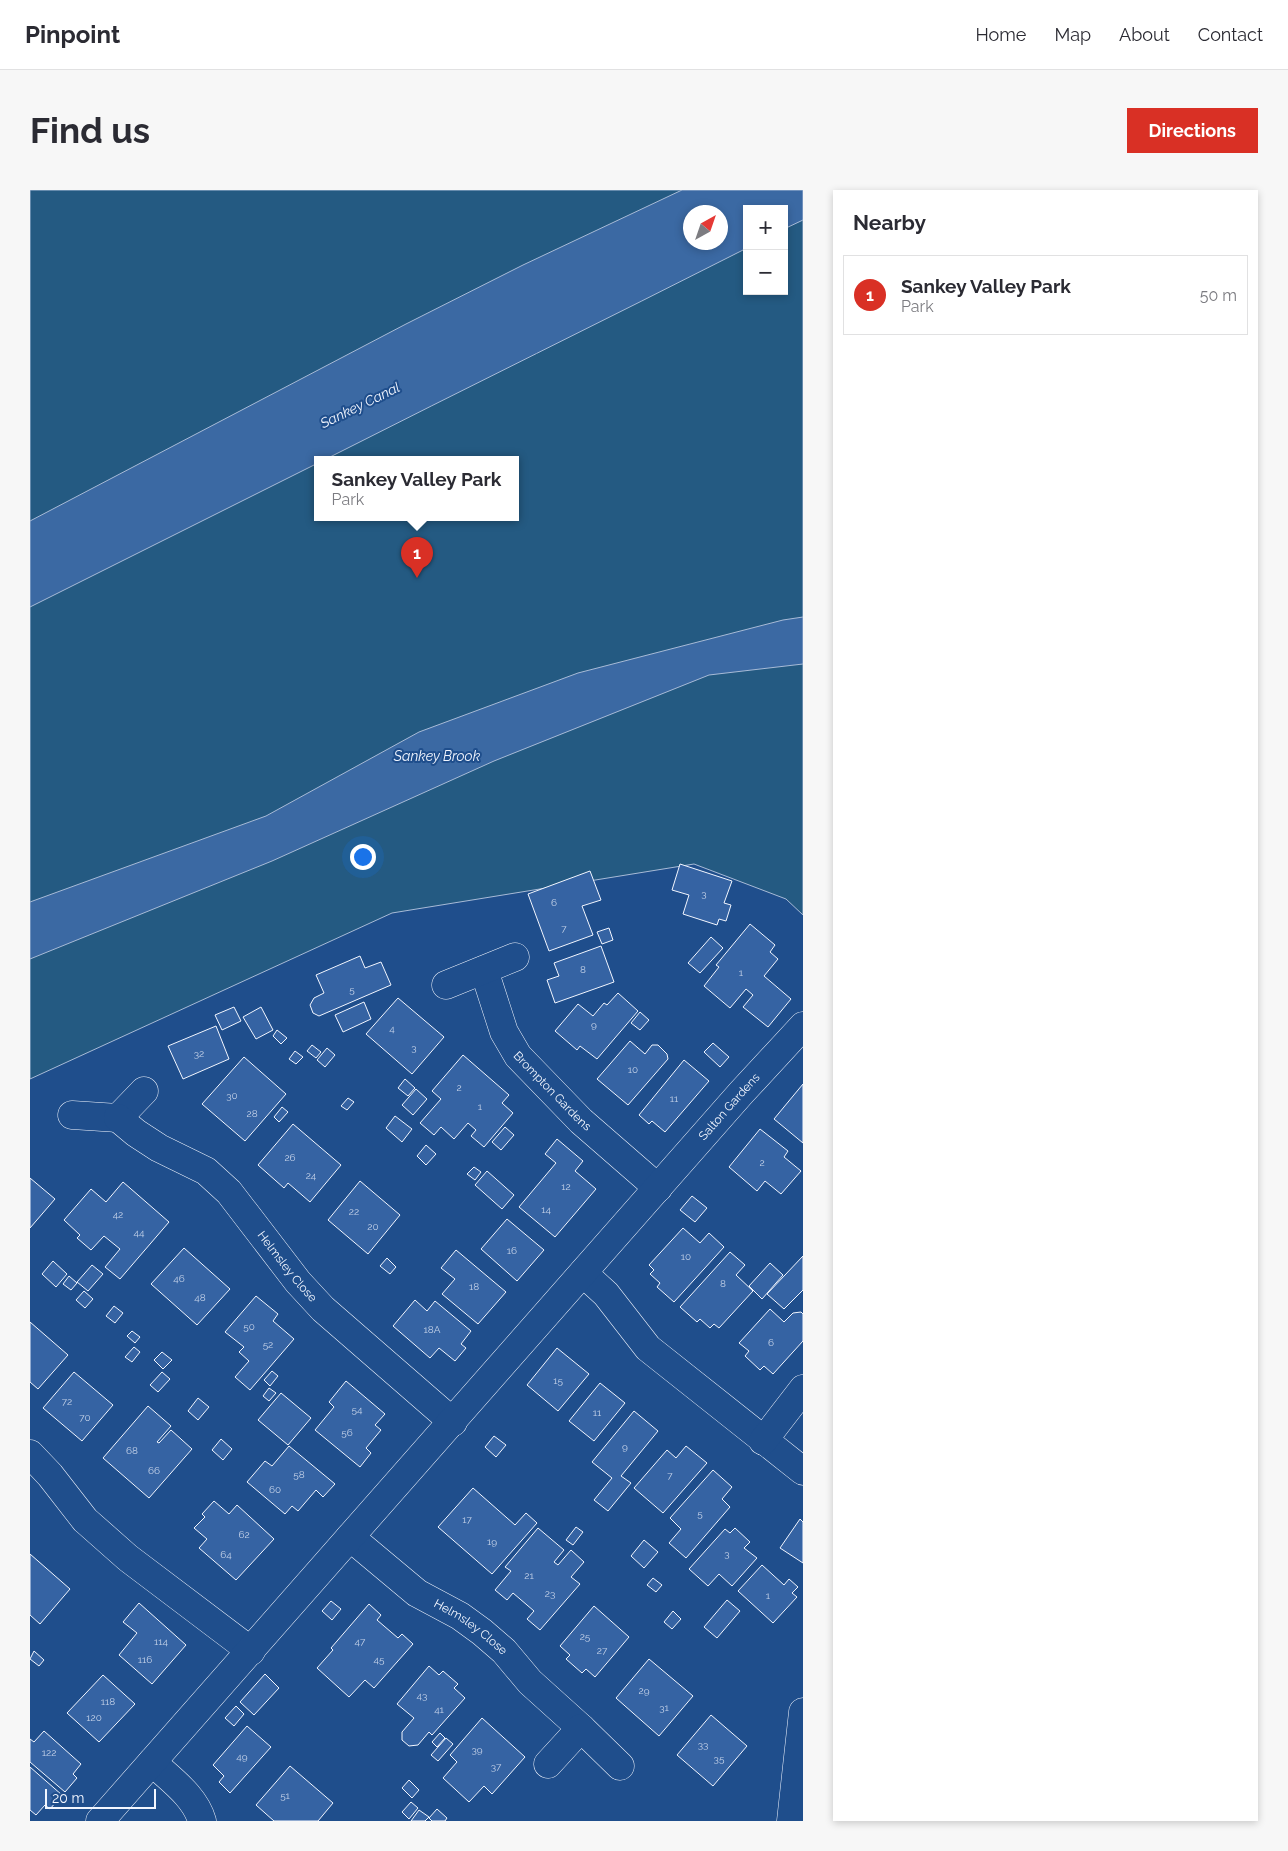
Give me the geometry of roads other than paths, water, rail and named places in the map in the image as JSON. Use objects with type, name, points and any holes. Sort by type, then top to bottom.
[{"type":"street","points":[[446,985],[515,957]]},
{"type":"street","name":"Brompton Gardens","points":[[484,970],[504,1032],[518,1056],[581,1121],[658,1188]]},
{"type":"street","name":"Salton Gardens","points":[[658,1188],[741,1093],[803,1026]]},
{"type":"street","points":[[72,1115],[118,1118],[144,1091]]},
{"type":"street","name":"Helmsley Close","points":[[118,1118],[159,1148],[206,1171],[229,1192],[298,1282],[323,1309],[453,1422]]},
{"type":"street","points":[[100,1821],[658,1188]]},
{"type":"street","points":[[582,1273],[606,1294],[648,1348],[803,1471]]},
{"type":"street","points":[[763,1441],[803,1389]]},
{"type":"street","points":[[30,1454],[50,1475],[86,1520],[128,1558],[251,1651]]},
{"type":"street","name":"Helmsley Close","points":[[350,1537],[417,1593],[460,1616],[482,1632],[504,1651],[530,1682],[620,1766]]},
{"type":"street","points":[[791,1820],[803,1712]]},
{"type":"street","points":[[548,1764],[581,1728]]},
{"type":"street","points":[[152,1762],[190,1798],[197,1808],[202,1821]]},
{"type":"water","name":"Sankey Canal","points":[[682,190],[803,190],[803,220],[788,227],[788,205],[743,205],[743,250],[332,456],[314,456],[314,465],[30,607],[30,521],[406,324],[523,265]]},
{"type":"water","name":"Sankey Brook","points":[[803,617],[803,664],[709,675],[494,761],[272,861],[30,959],[30,902],[266,816],[419,732],[578,673],[783,620]]},
{"type":"place","name":"Sankey Valley Park","points":[[417,578]]}]
